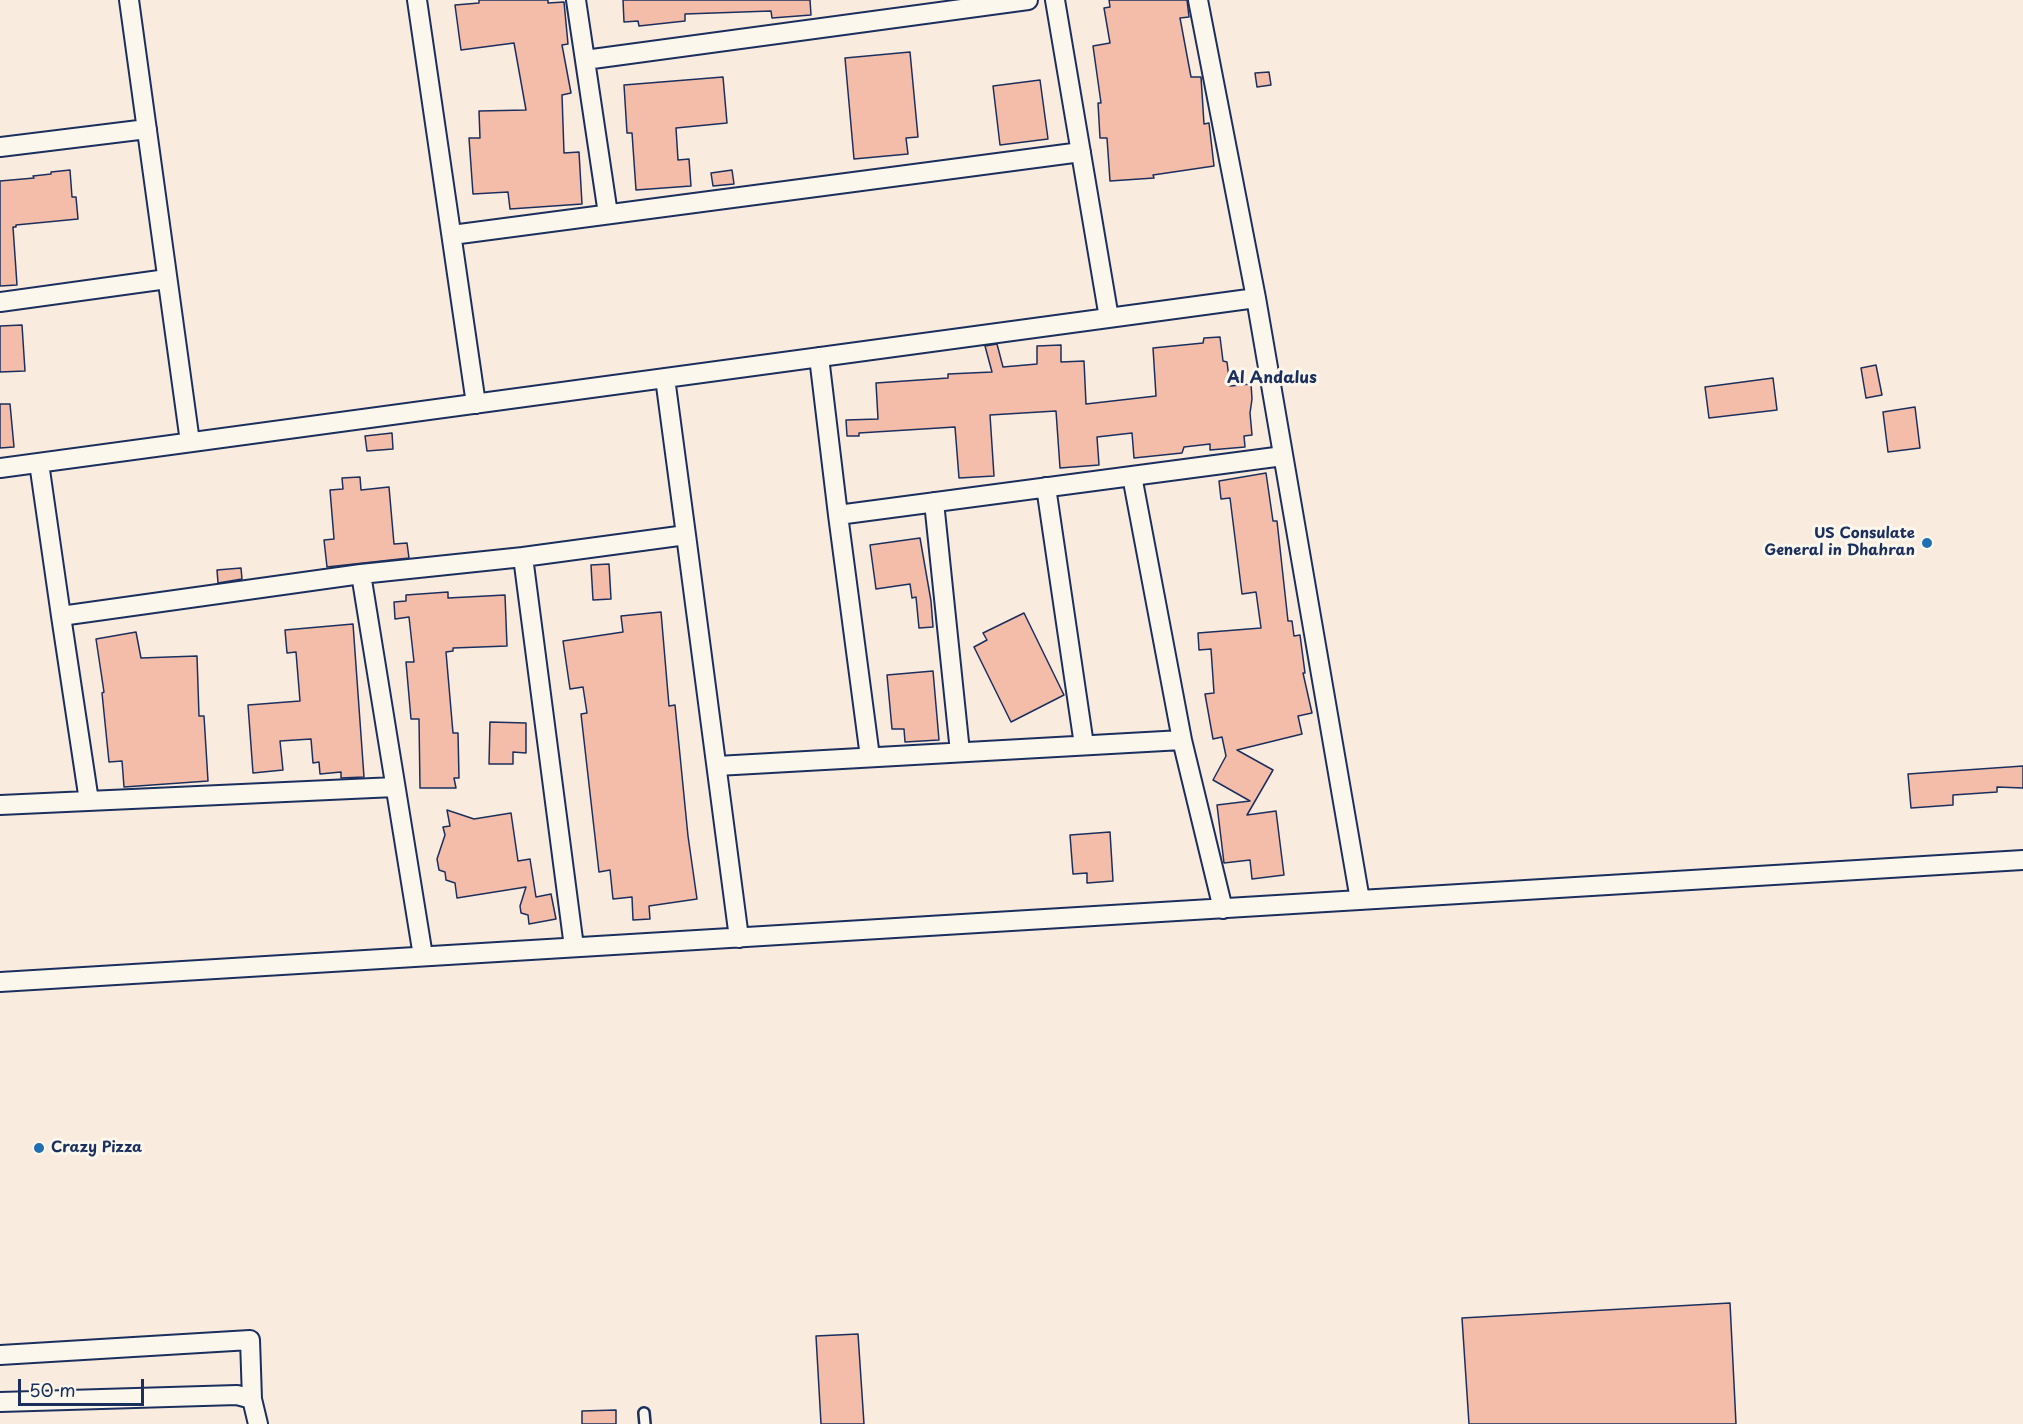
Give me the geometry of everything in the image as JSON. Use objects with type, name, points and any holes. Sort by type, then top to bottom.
[{"type":"street","points":[[129,0],[190,442]]},
{"type":"street","points":[[417,0],[476,404]]},
{"type":"street","points":[[576,0],[608,214]]},
{"type":"street","points":[[585,60],[1028,0]]},
{"type":"street","points":[[1055,0],[1108,318]]},
{"type":"street","points":[[1198,0],[1256,298],[1360,900]]},
{"type":"street","points":[[0,147],[147,129]]},
{"type":"street","points":[[452,235],[1081,152]]},
{"type":"street","points":[[0,302],[167,279]]},
{"type":"street","points":[[0,468],[1256,298]]},
{"type":"street","points":[[819,357],[870,757]]},
{"type":"street","points":[[665,378],[739,938]]},
{"type":"street","points":[[838,515],[1283,456]]},
{"type":"street","points":[[39,463],[88,801]]},
{"type":"street","points":[[1132,476],[1182,740],[1223,909]]},
{"type":"street","points":[[1046,488],[1084,745]]},
{"type":"street","points":[[934,502],[960,752]]},
{"type":"street","points":[[61,616],[361,574],[523,557],[686,535]]},
{"type":"street","points":[[523,557],[574,947]]},
{"type":"street","points":[[361,574],[423,956]]},
{"type":"street","points":[[717,766],[1182,740]]},
{"type":"street","points":[[0,805],[395,787]]},
{"type":"street","points":[[0,982],[2023,860]]},
{"type":"street","points":[[0,1355],[250,1340],[252,1399],[258,1424]]},
{"type":"street","points":[[0,1402],[237,1395],[252,1399]]},
{"type":"lane","points":[[644,1413],[645,1424]]},
{"type":"building","points":[[479,0],[564,2],[568,44],[562,45],[571,93],[562,95],[564,153],[579,152],[582,204],[510,209],[508,192],[473,194],[469,138],[480,138],[479,111],[526,110],[514,43],[461,50],[455,5],[479,3]]},
{"type":"building","points":[[623,0],[810,0],[811,15],[772,18],[771,11],[685,14],[685,21],[639,26],[638,21],[624,22]]},
{"type":"building","points":[[1109,0],[1187,0],[1189,17],[1180,18],[1191,77],[1201,77],[1204,124],[1209,123],[1214,166],[1153,175],[1154,178],[1110,181],[1107,138],[1100,138],[1098,103],[1101,103],[1093,46],[1110,43],[1104,8],[1110,7]]},
{"type":"building","points":[[910,52],[918,137],[906,138],[908,154],[854,159],[845,58]]},
{"type":"building","points":[[1269,72],[1271,85],[1257,87],[1255,73]]},
{"type":"building","points":[[723,77],[727,123],[676,128],[678,160],[689,159],[691,186],[636,190],[632,133],[627,133],[624,85]]},
{"type":"building","points":[[1040,80],[1048,139],[1000,145],[993,86]]},
{"type":"building","points":[[70,170],[72,197],[76,197],[78,219],[13,227],[17,285],[0,286],[0,181],[34,178],[33,176]]},
{"type":"building","points":[[732,170],[734,184],[713,186],[711,173]]},
{"type":"building","points":[[22,325],[25,371],[0,372],[0,326]]},
{"type":"building","points":[[1220,337],[1223,361],[1227,362],[1230,386],[1251,384],[1252,435],[1244,436],[1245,447],[1210,450],[1210,444],[1184,447],[1182,453],[1134,458],[1132,433],[1097,437],[1099,465],[1060,468],[1056,411],[990,415],[994,476],[959,478],[955,427],[859,433],[859,436],[847,436],[846,420],[878,419],[876,383],[948,378],[948,374],[992,372],[985,346],[997,344],[1003,367],[1037,364],[1037,346],[1061,345],[1061,362],[1084,361],[1086,404],[1156,396],[1153,348],[1203,343],[1204,338]]},
{"type":"building","points":[[1876,365],[1882,395],[1866,398],[1861,368]]},
{"type":"building","points":[[1773,378],[1777,410],[1709,418],[1705,387]]},
{"type":"building","points":[[0,404],[10,404],[14,447],[0,448]]},
{"type":"building","points":[[1915,407],[1920,448],[1888,452],[1883,412]]},
{"type":"building","points":[[392,433],[393,449],[367,451],[365,436]]},
{"type":"building","points":[[1266,473],[1273,521],[1277,521],[1288,621],[1292,621],[1294,636],[1300,635],[1305,673],[1303,673],[1312,713],[1298,716],[1302,734],[1237,750],[1273,770],[1247,815],[1276,811],[1284,875],[1252,879],[1250,860],[1224,863],[1217,805],[1250,801],[1213,780],[1226,756],[1222,737],[1213,739],[1205,694],[1214,693],[1211,649],[1199,650],[1198,633],[1261,628],[1256,592],[1242,594],[1230,498],[1221,499],[1219,481]]},
{"type":"building","points":[[360,477],[361,490],[389,487],[394,544],[407,543],[409,558],[327,567],[324,540],[334,539],[330,490],[343,489],[342,478]]},
{"type":"building","points":[[920,538],[933,627],[919,628],[916,597],[912,598],[910,584],[876,589],[870,545]]},
{"type":"building","points":[[609,564],[611,599],[593,600],[591,565]]},
{"type":"building","points":[[241,568],[242,579],[218,583],[217,570]]},
{"type":"building","points":[[448,592],[448,598],[505,595],[507,646],[453,648],[453,651],[446,652],[453,733],[458,733],[459,778],[454,778],[456,788],[420,788],[419,719],[411,719],[406,662],[414,662],[409,617],[395,619],[394,602],[406,601],[406,595]]},
{"type":"building","points":[[661,612],[669,706],[675,705],[688,836],[697,899],[649,906],[650,919],[633,920],[632,897],[613,899],[610,870],[599,872],[581,714],[587,713],[583,687],[570,689],[563,641],[623,632],[621,616]]},
{"type":"building","points":[[1024,613],[1064,695],[1011,722],[974,647],[987,640],[983,633]]},
{"type":"building","points":[[353,624],[364,777],[341,778],[341,772],[320,774],[319,762],[313,763],[311,739],[280,741],[283,770],[253,773],[248,705],[300,701],[296,652],[287,653],[285,630]]},
{"type":"building","points":[[136,632],[141,658],[197,656],[199,716],[204,716],[208,781],[124,787],[122,761],[109,762],[102,693],[104,692],[96,639]]},
{"type":"building","points":[[933,671],[939,740],[905,742],[904,729],[892,729],[887,675]]},
{"type":"building","points":[[490,722],[526,723],[526,753],[513,752],[513,764],[489,764]]},
{"type":"building","points":[[2023,766],[2023,788],[1997,787],[1997,792],[1953,795],[1953,805],[1911,808],[1908,774]]},
{"type":"building","points":[[447,810],[474,819],[511,813],[518,861],[530,859],[536,897],[551,894],[556,919],[529,924],[528,915],[521,913],[520,906],[526,887],[457,898],[455,883],[446,880],[445,872],[439,870],[437,859],[445,835],[443,827],[450,826]]},
{"type":"building","points":[[1110,832],[1113,881],[1087,883],[1087,873],[1073,874],[1070,835]]},
{"type":"building","points":[[1730,1303],[1736,1424],[1469,1424],[1462,1318]]},
{"type":"building","points":[[858,1334],[864,1424],[821,1424],[816,1336]]},
{"type":"building","points":[[616,1410],[616,1424],[582,1424],[582,1411]]},
{"type":"place","name":"US Consulate General in Dhahran","points":[[1927,543]]},
{"type":"place","name":"Crazy Pizza","points":[[39,1148]]},
{"type":"district","name":"Al Andalus","points":[[1272,379]]}]
